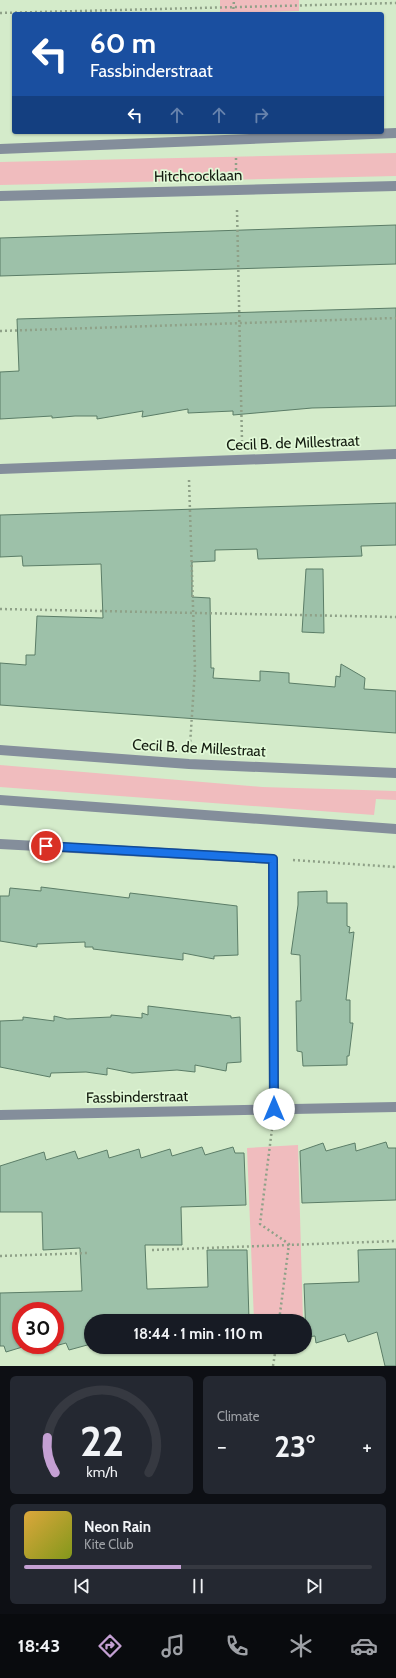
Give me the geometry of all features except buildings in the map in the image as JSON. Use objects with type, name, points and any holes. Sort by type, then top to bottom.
[{"type":"street","points":[[384,133],[396,133]]},
{"type":"street","points":[[0,149],[369,134]]},
{"type":"street","name":"Hitchcocklaan","points":[[0,196],[396,186]]},
{"type":"street","name":"Cecil B. de Millestraat","points":[[0,468],[396,454]]},
{"type":"street","name":"Cecil B. de Millestraat","points":[[0,750],[189,764],[396,773]]},
{"type":"street","points":[[0,800],[396,829]]},
{"type":"street","points":[[0,844],[273,859],[274,1109]]},
{"type":"street","name":"Fassbinderstraat","points":[[0,1114],[396,1106]]},
{"type":"path","points":[[233,12],[232,6],[234,0]]},
{"type":"path","points":[[33,12],[396,3]]},
{"type":"path","points":[[0,13],[12,13]]},
{"type":"path","points":[[235,139],[242,460]]},
{"type":"path","points":[[0,331],[396,318]]},
{"type":"path","points":[[188,462],[195,669],[189,764]]},
{"type":"path","points":[[0,609],[396,617]]},
{"type":"path","points":[[273,859],[396,866]]},
{"type":"path","points":[[274,1109],[260,1224],[289,1244]]},
{"type":"path","points":[[152,1250],[396,1241]]},
{"type":"path","points":[[280,1314],[289,1244]]},
{"type":"path","points":[[0,1256],[88,1253]]},
{"type":"path","points":[[273,1366],[275,1354]]},
{"type":"shaded area","points":[[220,0],[299,0],[299,11],[220,12]]},
{"type":"shaded area","points":[[396,153],[396,176],[0,185],[0,162]]},
{"type":"shaded area","points":[[0,765],[262,787],[396,791],[396,800],[376,799],[374,815],[0,787]]},
{"type":"shaded area","points":[[298,1145],[303,1314],[254,1314],[247,1148]]},
{"type":"route","points":[[46,846],[273,859],[274,1109]]}]
